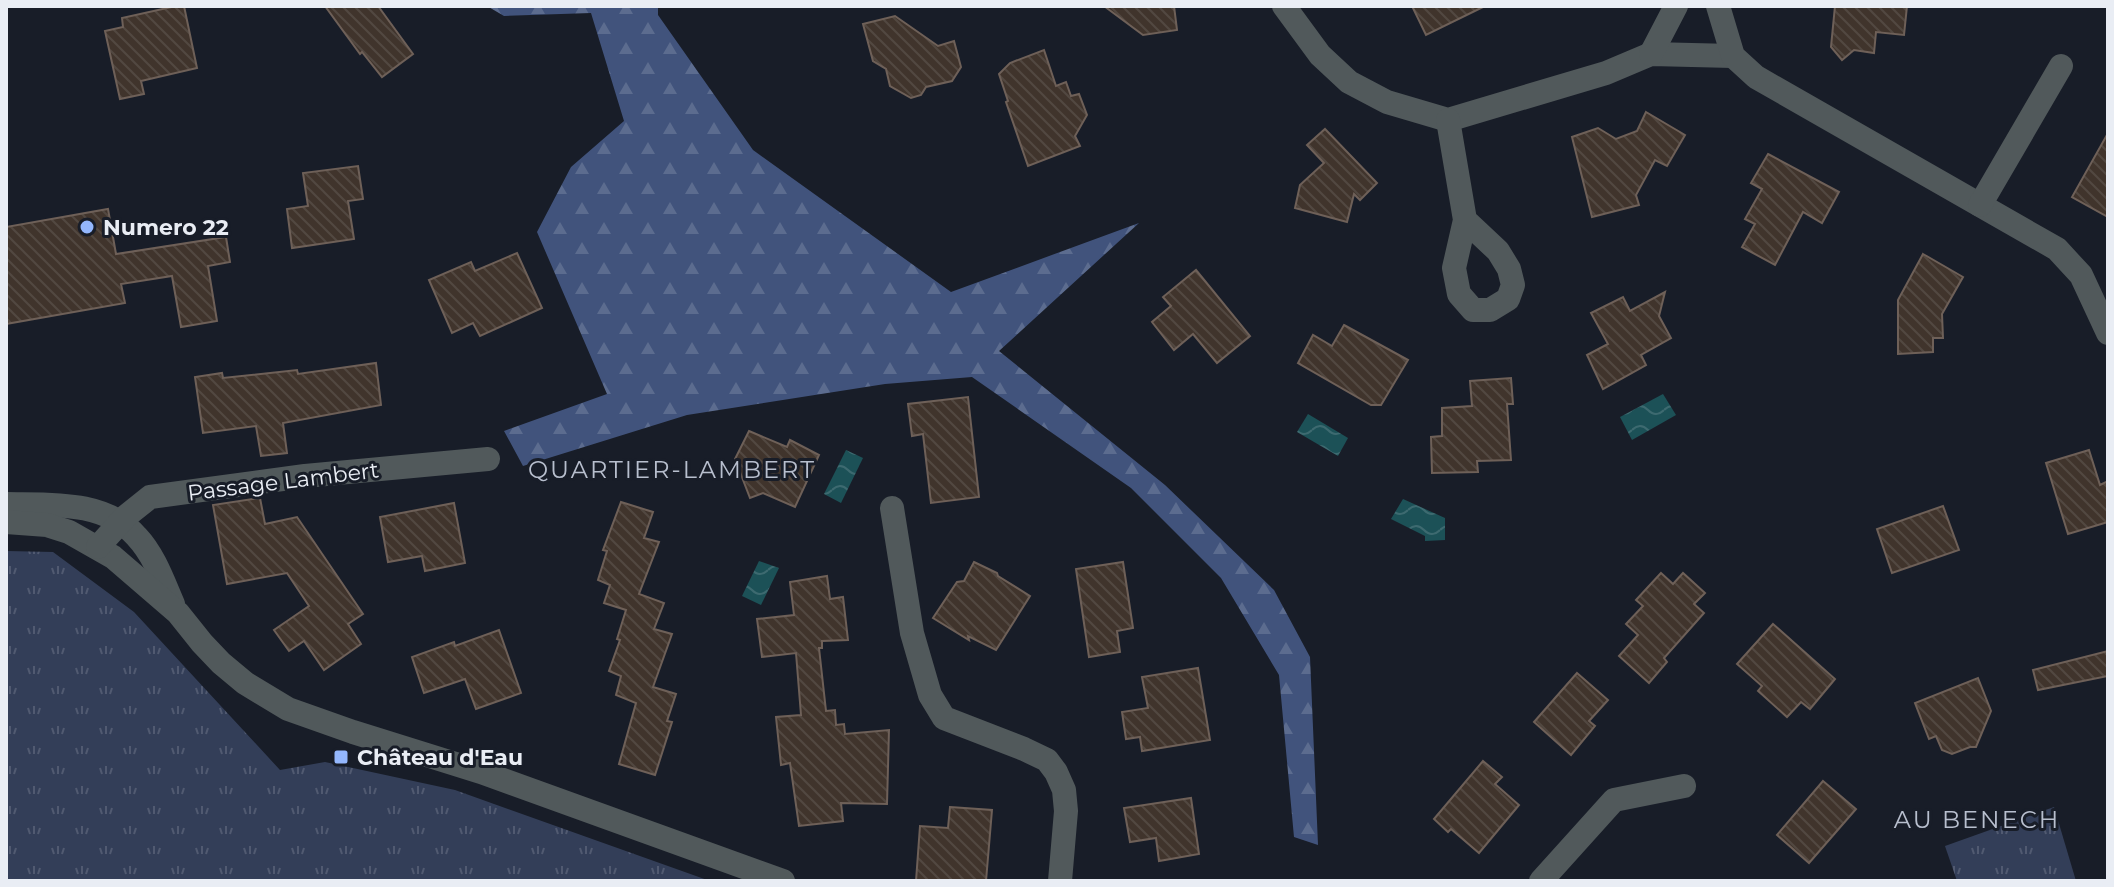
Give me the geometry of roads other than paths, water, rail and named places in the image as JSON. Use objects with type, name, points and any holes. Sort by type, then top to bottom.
[{"type":"street","points":[[1284,6],[1320,55],[1349,82],[1387,102],[1448,120],[1606,73],[1651,54],[1733,56]]},
{"type":"street","points":[[1651,54],[1676,6]]},
{"type":"street","points":[[1718,6],[1733,56],[1756,77],[2057,249],[2081,275],[2108,333]]},
{"type":"street","points":[[1980,205],[2061,66]]},
{"type":"street","points":[[1448,120],[1465,220]]},
{"type":"street","name":"Passage Lambert","points":[[98,547],[119,523],[150,497],[305,476],[488,459]]},
{"type":"street","points":[[6,504],[73,506],[106,516],[129,529],[147,550],[178,613]]},
{"type":"street","points":[[892,508],[912,633],[930,695],[944,718],[1047,760],[1056,772],[1064,790],[1066,811],[1060,881]]},
{"type":"street","points":[[6,522],[47,525],[98,547],[178,613],[221,663],[245,683],[288,709],[481,772],[783,881]]},
{"type":"street","points":[[1541,881],[1614,800],[1684,786]]},
{"type":"water","points":[[1663,394],[1676,415],[1632,440],[1620,417]]},
{"type":"water","points":[[1308,414],[1348,438],[1338,456],[1297,432]]},
{"type":"water","points":[[846,450],[863,458],[841,503],[824,494]]},
{"type":"water","points":[[1403,499],[1445,518],[1445,540],[1425,541],[1425,536],[1391,519]]},
{"type":"water","points":[[759,561],[779,568],[761,605],[742,596]]},
{"type":"place","name":"Numero 22","points":[[87,227]]},
{"type":"place","name":"Château d'Eau","points":[[341,757]]},
{"type":"district","name":"QUARTIER-LAMBERT","points":[[672,470]]},
{"type":"district","name":"AU BENECH","points":[[1977,820]]}]
